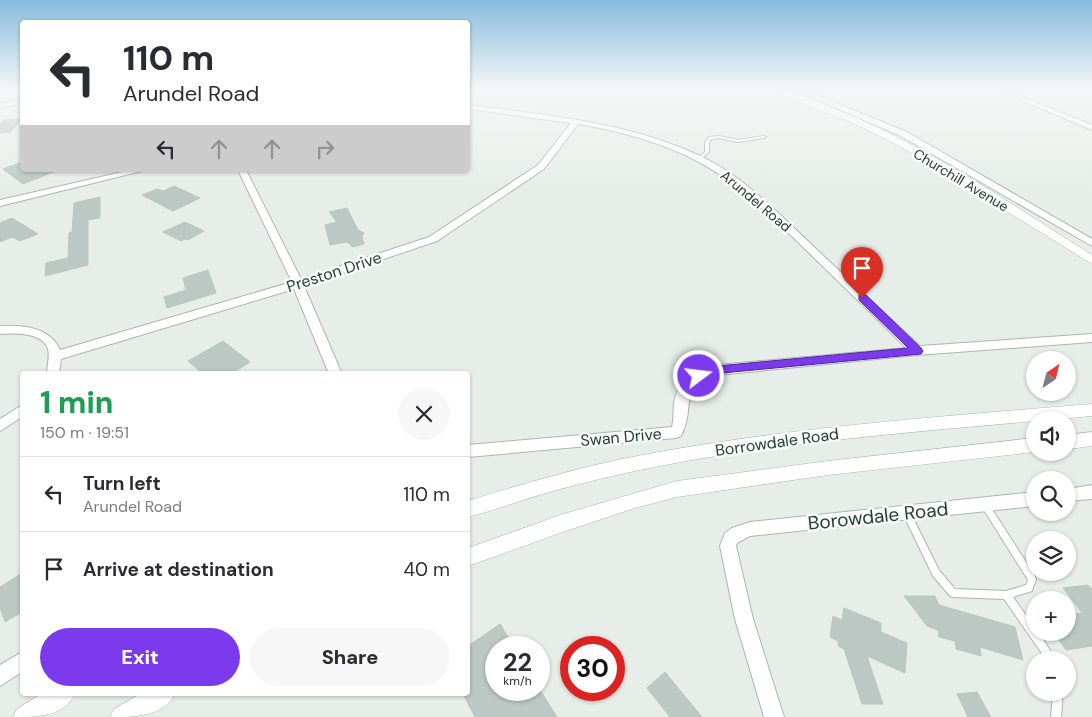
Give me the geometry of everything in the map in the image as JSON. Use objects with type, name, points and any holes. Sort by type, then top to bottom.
[{"type":"main road","name":"Churchill Avenue","points":[[858,122],[949,172],[1092,260]]},
{"type":"main road","name":"Borrowdale Road","points":[[470,508],[540,486],[629,464],[769,441],[1092,410]]},
{"type":"main road","points":[[1076,441],[1092,439]]},
{"type":"main road","name":"Borrowdale Road","points":[[470,556],[560,524],[677,489],[870,463],[1026,446]]},
{"type":"main road","points":[[25,717],[60,696]]},
{"type":"main road","points":[[122,717],[159,696]]},
{"type":"street","name":"Preston Drive","points":[[56,356],[298,284],[423,242],[444,233],[541,167],[576,122]]},
{"type":"street","name":"Arundel Road","points":[[578,122],[646,138],[699,159],[741,185],[918,351]]},
{"type":"street","points":[[876,122],[904,134],[1092,243]]},
{"type":"street","points":[[1079,122],[1092,128]]},
{"type":"street","points":[[0,203],[133,172]]},
{"type":"street","points":[[243,172],[298,284],[335,371]]},
{"type":"street","points":[[1022,217],[1042,213]]},
{"type":"street","points":[[0,330],[12,329],[34,332],[50,342],[56,356],[53,371]]},
{"type":"street","name":"Swan Drive","points":[[470,451],[676,432],[681,423],[681,399],[690,384],[699,376],[717,370],[918,351],[1092,338]]},
{"type":"street","points":[[0,426],[20,411]]},
{"type":"street","points":[[1076,494],[1092,492]]},
{"type":"street","name":"Borowdale Road","points":[[774,717],[744,619],[728,546],[731,538],[738,532],[750,529],[907,514],[1026,500]]},
{"type":"street","points":[[0,676],[20,662]]},
{"type":"lane","points":[[699,159],[706,152],[707,143],[710,138],[738,141],[764,137]]},
{"type":"lane","points":[[907,514],[936,573],[953,593],[1006,595],[1029,588],[1032,579],[984,504]]},
{"type":"lane","points":[[1006,595],[1046,651]]},
{"type":"lane","points":[[1056,717],[1057,701]]},
{"type":"building","points":[[19,122],[10,132],[0,133],[0,124]]},
{"type":"building","points":[[20,163],[20,172],[53,172],[23,184],[3,169]]},
{"type":"building","points":[[174,186],[200,198],[173,211],[142,195],[157,189],[163,191]]},
{"type":"building","points":[[100,197],[100,218],[88,220],[88,265],[45,276],[46,263],[68,258],[69,233],[72,232],[74,203]]},
{"type":"building","points":[[347,208],[358,230],[364,233],[362,237],[364,244],[353,247],[347,242],[330,245],[325,225],[337,222],[329,212]]},
{"type":"building","points":[[12,218],[38,234],[20,241],[12,237],[0,242],[0,223]]},
{"type":"building","points":[[185,222],[204,231],[188,240],[181,241],[163,232]]},
{"type":"building","points":[[208,270],[216,293],[167,308],[164,297],[186,290],[183,278]]},
{"type":"building","points":[[223,341],[250,362],[236,371],[200,371],[188,361]]},
{"type":"building","points":[[20,574],[20,613],[5,622],[0,608],[0,587]]},
{"type":"building","points":[[1088,585],[1092,589],[1092,646],[1066,650],[1060,641],[1076,641],[1076,614],[1082,613],[1076,605],[1076,591],[1065,591],[1063,588]]},
{"type":"building","points":[[904,596],[935,596],[939,605],[1015,627],[1023,660],[980,647],[981,656],[956,649],[955,641],[939,637],[938,630],[927,626]]},
{"type":"building","points":[[844,608],[881,623],[881,632],[907,643],[905,673],[867,656],[883,704],[862,704],[844,649],[838,646],[838,641],[830,637],[833,616],[842,620]]},
{"type":"building","points":[[500,624],[508,636],[485,636],[485,701],[547,701],[557,717],[475,717],[464,696],[470,696],[470,645]]},
{"type":"building","points":[[665,672],[702,717],[670,717],[647,688]]},
{"type":"building","points":[[977,692],[991,717],[968,717],[957,694]]},
{"type":"route","points":[[699,376],[717,370],[733,368],[918,351],[862,298]]}]
